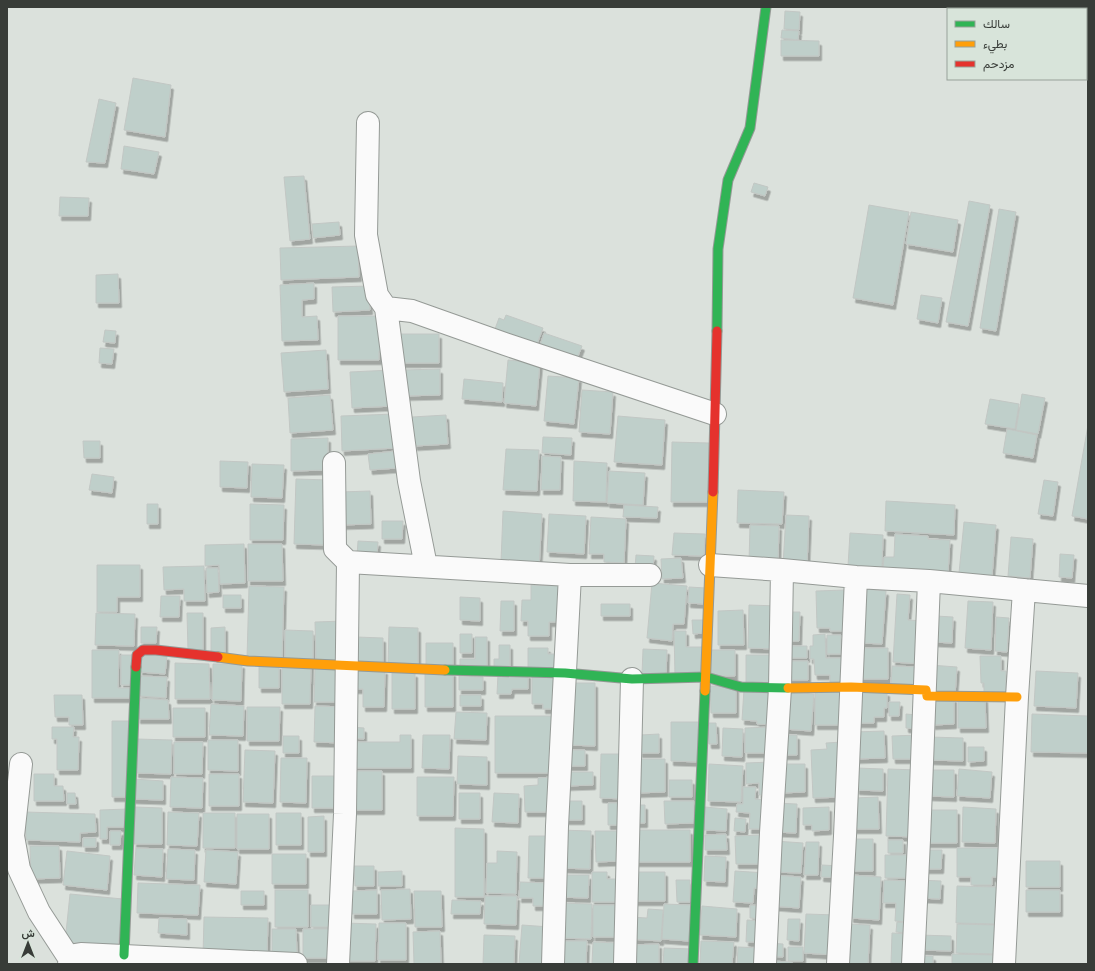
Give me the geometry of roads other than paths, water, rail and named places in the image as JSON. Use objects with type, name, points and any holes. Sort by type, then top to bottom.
[{"type":"street","points":[[693,964],[710,564],[718,249],[728,180],[750,128],[766,7]]},
{"type":"street","points":[[368,124],[366,235],[377,295],[386,308],[409,481],[426,566]]},
{"type":"street","points":[[386,308],[412,311],[505,344],[715,414]]},
{"type":"street","points":[[334,463],[335,549],[348,562],[570,575],[650,575]]},
{"type":"street","points":[[338,964],[345,814],[348,665],[348,562]]},
{"type":"street","points":[[710,564],[856,577],[929,581],[1088,596]]},
{"type":"street","points":[[765,964],[780,688],[782,570]]},
{"type":"street","points":[[553,964],[557,826],[570,575]]},
{"type":"street","points":[[838,964],[856,577]]},
{"type":"street","points":[[913,964],[926,690],[929,581]]},
{"type":"street","points":[[1004,964],[1017,697],[1024,590]]},
{"type":"street","points":[[124,955],[137,655],[143,650],[156,650],[248,661],[385,668],[565,673],[632,679],[706,677],[741,687],[780,688],[851,686],[926,690]]},
{"type":"street","points":[[625,964],[632,679]]},
{"type":"street","points":[[926,690],[927,696],[1017,697]]},
{"type":"street","points":[[21,764],[13,836],[19,869],[39,912],[70,962],[75,955],[81,954],[296,964]]}]
